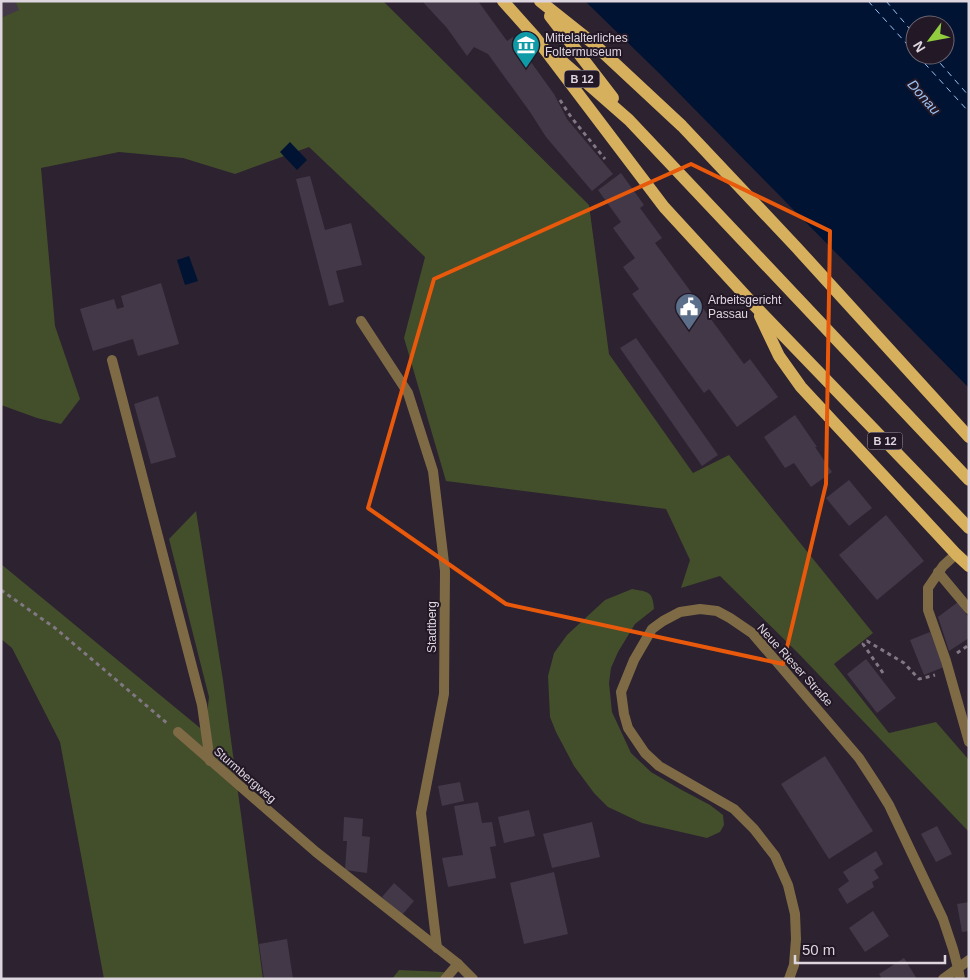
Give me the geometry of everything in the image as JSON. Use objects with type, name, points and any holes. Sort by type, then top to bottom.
[{"type":"main road","name":"B 12","points":[[503,1],[536,38],[629,120],[969,480]]},
{"type":"main road","name":"B 12","points":[[540,1],[629,120]]},
{"type":"main road","points":[[540,1],[594,44],[682,126],[797,248],[969,437]]},
{"type":"main road","points":[[536,38],[664,207],[754,305]]},
{"type":"main road","name":"B 12","points":[[754,305],[969,528]]},
{"type":"main road","name":"B 12","points":[[754,305],[779,356],[804,391],[969,566]]},
{"type":"street","name":"Stadtberg","points":[[361,321],[408,393],[433,471],[445,571],[444,694],[422,813],[437,948]]},
{"type":"street","points":[[112,360],[202,705],[210,761]]},
{"type":"street","points":[[956,554],[938,572],[928,588],[928,610],[948,667],[969,742]]},
{"type":"street","points":[[938,572],[969,609]]},
{"type":"street","name":"Neue Rieser Straße","points":[[789,979],[794,965],[795,914],[788,885],[775,856],[754,829],[734,809],[659,766],[645,753],[628,728],[621,692],[634,660],[652,630],[663,621],[680,612],[700,609],[717,611],[752,633],[859,758],[889,806],[942,918],[960,979]]},
{"type":"street","name":"Sturmbergweg","points":[[178,732],[316,852],[458,964],[472,979]]},
{"type":"street","points":[[943,979],[969,960]]},
{"type":"street","points":[[446,979],[458,964]]},
{"type":"path","points":[[1,590],[55,628],[178,732]]},
{"type":"path","points":[[883,673],[863,644],[867,641],[904,664],[919,679],[932,676],[948,667]]},
{"type":"highlighted area","points":[[691,164],[830,231],[826,484],[783,664],[506,604],[368,508],[434,279]]},
{"type":"green space","points":[[1,1],[383,1],[589,205],[609,354],[693,473],[729,455],[873,633],[834,664],[889,733],[936,722],[969,760],[969,832],[798,653],[720,576],[681,588],[690,560],[666,509],[446,481],[404,338],[425,257],[309,147],[235,174],[183,158],[119,152],[41,168],[55,326],[80,399],[61,424],[37,418],[1,405]]},
{"type":"green space","points":[[196,511],[223,680],[263,979],[104,979],[60,742],[12,648],[1,639],[1,564],[205,732],[209,697],[169,539]]},
{"type":"green space","points":[[632,589],[649,593],[654,609],[635,624],[618,652],[611,668],[609,683],[612,712],[631,753],[651,772],[710,805],[723,815],[724,825],[720,832],[707,838],[642,823],[608,807],[594,793],[574,766],[550,717],[548,676],[554,653],[567,635],[605,600]]},
{"type":"green space","points":[[399,970],[444,972],[439,979],[392,979]]},
{"type":"water","name":"Donau","points":[[585,1],[969,1],[969,388],[660,74]]},
{"type":"water","points":[[290,142],[307,160],[297,170],[280,152]]},
{"type":"water","points":[[189,256],[198,281],[185,285],[177,260]]},
{"type":"building","points":[[1,1],[15,1],[19,10],[1,18]]},
{"type":"building","points":[[422,1],[478,1],[507,41],[513,37],[554,94],[567,119],[613,174],[592,191],[546,137],[488,54],[474,47],[467,56],[447,28]]},
{"type":"building","points":[[621,173],[644,205],[640,208],[662,238],[655,243],[744,364],[750,359],[778,397],[737,427],[709,389],[704,393],[632,294],[639,289],[623,267],[635,258],[613,228],[621,222],[598,190]]},
{"type":"building","points":[[310,176],[325,230],[351,223],[362,265],[336,271],[344,302],[329,306],[296,179]]},
{"type":"building","points":[[161,283],[179,344],[138,356],[133,339],[93,351],[80,309],[114,299],[117,309],[124,307],[121,296]]},
{"type":"building","points":[[636,338],[718,455],[702,466],[620,348]]},
{"type":"building","points":[[158,396],[176,457],[151,464],[134,404]]},
{"type":"building","points":[[795,415],[832,472],[811,487],[794,463],[785,468],[764,437]]},
{"type":"building","points":[[849,480],[872,508],[849,526],[826,498]]},
{"type":"building","points":[[886,515],[924,561],[877,600],[839,555]]},
{"type":"building","points":[[958,602],[969,618],[969,638],[949,651],[938,617]]},
{"type":"building","points":[[930,632],[944,667],[924,675],[910,640]]},
{"type":"building","points":[[866,659],[896,698],[877,713],[847,674]]},
{"type":"building","points":[[825,756],[873,831],[829,859],[781,784]]},
{"type":"building","points":[[460,782],[464,801],[442,806],[438,786]]},
{"type":"building","points":[[478,802],[482,823],[492,822],[496,846],[490,847],[496,878],[448,887],[442,858],[463,855],[454,806]]},
{"type":"building","points":[[529,810],[535,836],[504,843],[498,817]]},
{"type":"building","points":[[344,817],[363,819],[362,836],[370,837],[367,873],[345,870],[347,841],[343,841]]},
{"type":"building","points":[[592,822],[600,857],[552,868],[543,834]]},
{"type":"building","points":[[937,826],[952,854],[936,862],[921,834]]},
{"type":"building","points":[[876,851],[883,864],[874,870],[879,878],[872,882],[874,887],[847,904],[838,889],[849,881],[843,872]]},
{"type":"building","points":[[554,872],[568,934],[524,944],[510,883]]},
{"type":"building","points":[[394,883],[414,901],[402,915],[382,897]]},
{"type":"building","points":[[969,902],[969,931],[962,932],[957,904]]},
{"type":"building","points":[[873,911],[889,936],[865,952],[849,928]]},
{"type":"building","points":[[287,939],[293,979],[264,979],[259,944]]},
{"type":"building","points":[[904,958],[917,979],[882,979],[879,974]]},
{"type":"ferry route","points":[[868,1],[905,42]]},
{"type":"ferry route","points":[[886,1],[905,23]]},
{"type":"ferry route","points":[[926,65],[969,112]]},
{"type":"ferry route","points":[[942,65],[969,96]]},
{"type":"place","name":"Mittelalterliches Foltermuseum","points":[[526,69]]},
{"type":"place","name":"Arbeitsgericht Passau","points":[[689,331]]}]
